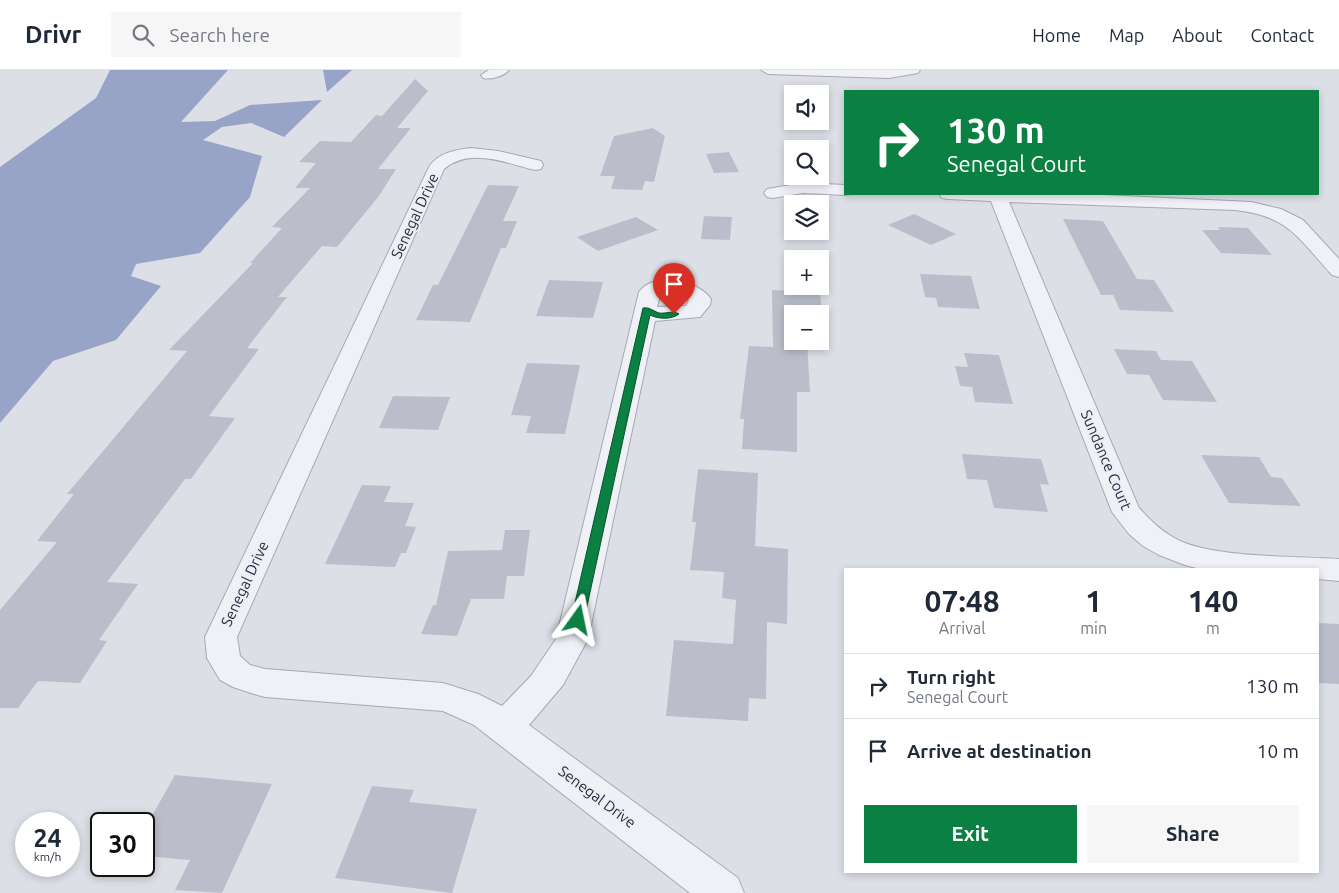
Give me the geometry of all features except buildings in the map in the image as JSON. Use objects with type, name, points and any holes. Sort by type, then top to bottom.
[{"type":"street","points":[[488,75],[502,70]]},
{"type":"street","points":[[768,70],[889,74],[913,70]]},
{"type":"street","name":"Senegal Drive","points":[[535,165],[479,152],[448,158],[437,167],[221,637],[221,654],[229,668],[245,678],[265,683],[443,698],[466,704],[487,714],[505,726],[723,893]]},
{"type":"street","points":[[773,193],[803,188],[844,190]]},
{"type":"street","points":[[973,195],[1235,205],[1262,209],[1276,213],[1296,224],[1339,271]]},
{"type":"street","name":"Sundance Court","points":[[998,196],[1126,512],[1137,527],[1153,540],[1174,551],[1197,559],[1309,568]]},
{"type":"street","points":[[505,726],[537,695],[552,677],[572,638],[646,310]]},
{"type":"street","name":"Sundance Court","points":[[1319,569],[1339,570]]},
{"type":"water","points":[[110,70],[228,70],[181,122],[215,121],[250,105],[322,100],[284,137],[251,123],[222,127],[203,140],[262,156],[250,197],[200,253],[136,264],[131,276],[161,286],[116,340],[53,361],[0,423],[0,167],[96,98]]},
{"type":"water","points":[[323,70],[352,70],[327,92]]},
{"type":"route","points":[[578,620],[646,310],[658,316],[674,314]]}]
